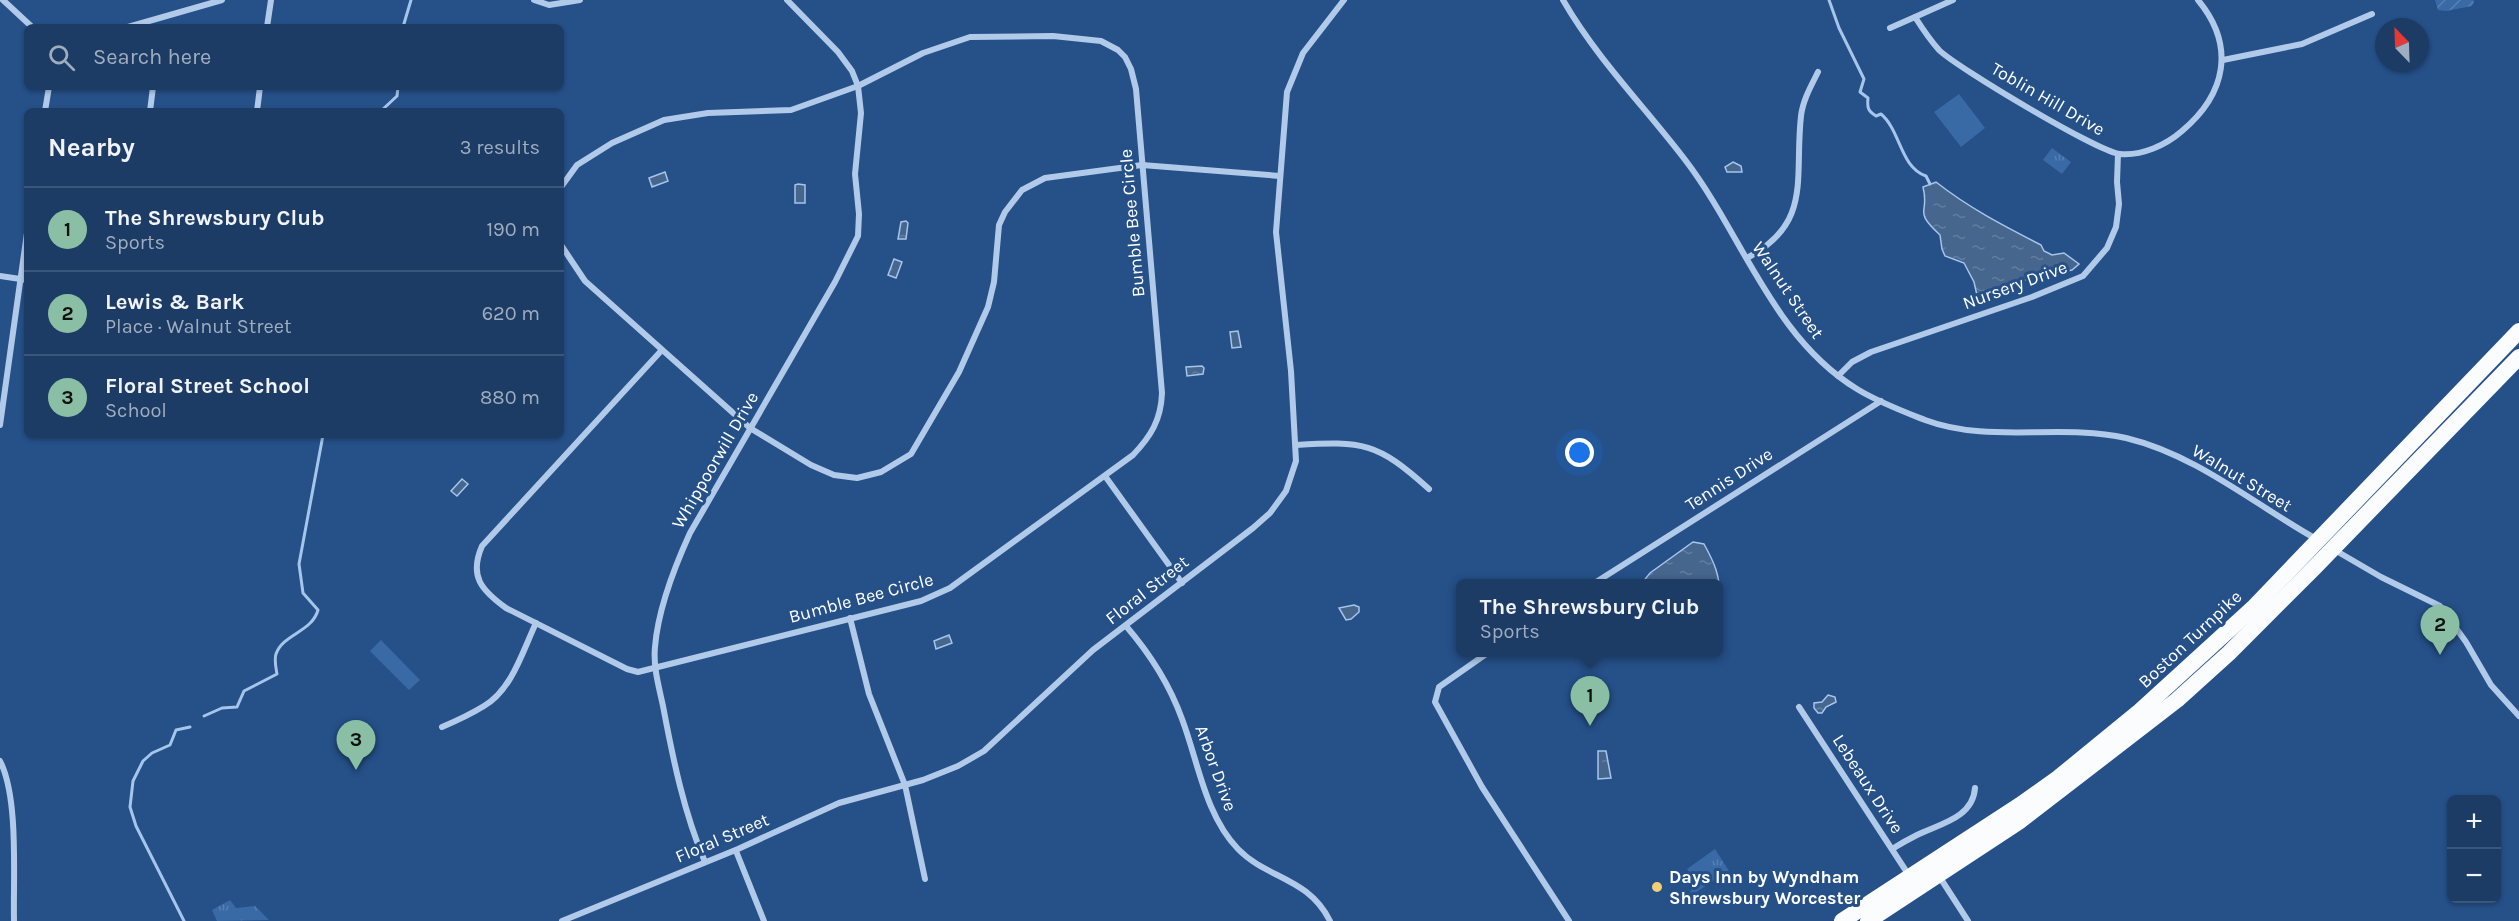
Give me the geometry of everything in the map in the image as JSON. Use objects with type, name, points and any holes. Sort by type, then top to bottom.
[{"type":"highway","name":"Boston Turnpike","points":[[1842,921],[2020,805],[2100,745],[2229,631],[2519,331]]},
{"type":"highway","name":"Boston Turnpike","points":[[1868,921],[2046,803],[2176,700],[2229,653],[2333,549],[2519,357]]},
{"type":"street","points":[[3,0],[29,24]]},
{"type":"street","points":[[138,24],[222,0]]},
{"type":"street","points":[[267,24],[271,0]]},
{"type":"street","points":[[534,0],[549,5],[580,0]]},
{"type":"street","points":[[787,0],[838,52],[852,71],[858,86]]},
{"type":"street","name":"Floral Street","points":[[562,921],[735,851],[839,803],[905,785],[958,766],[984,751],[1075,667],[1270,513],[1286,491],[1295,471],[1296,445],[1291,371],[1276,232],[1289,83],[1303,53],[1344,0]]},
{"type":"street","name":"Walnut Street","points":[[1563,0],[1608,66],[1688,163],[1799,339],[1838,376],[1881,402],[1928,421],[1963,429],[2090,432],[2151,446],[2196,465],[2318,540]]},
{"type":"street","points":[[1890,28],[1953,0]]},
{"type":"street","name":"Toblin Hill Drive","points":[[1915,17],[1940,51],[1960,65],[2086,141],[2118,154],[2136,154],[2157,147],[2176,136],[2198,118],[2211,100],[2219,83],[2223,60],[2220,42],[2213,21],[2198,0]]},
{"type":"street","points":[[2223,60],[2302,44],[2372,14]]},
{"type":"street","points":[[160,24],[161,17]]},
{"type":"street","name":"Bumble Bee Circle","points":[[564,183],[577,165],[612,143],[664,120],[708,113],[791,110],[858,86],[923,52],[970,37],[1053,36],[1101,41],[1118,50],[1131,69],[1136,88],[1162,393],[1161,412],[1155,429],[1144,444],[1106,476],[950,588],[921,601],[638,672],[627,669],[506,608],[483,588],[475,564],[482,546],[661,351]]},
{"type":"street","points":[[1747,258],[1767,248],[1778,238],[1789,219],[1796,198],[1801,113],[1808,91],[1818,72]]},
{"type":"street","name":"Whippoorwill Drive","points":[[705,862],[687,814],[656,669],[657,634],[677,561],[690,533],[835,282],[858,236],[860,214],[855,174],[861,113],[858,86]]},
{"type":"street","points":[[46,108],[48,90]]},
{"type":"street","points":[[150,108],[153,90]]},
{"type":"street","points":[[257,108],[260,90]]},
{"type":"street","name":"Nursery Drive","points":[[1838,376],[1852,362],[1871,352],[2032,297],[2083,276],[2107,248],[2116,227],[2119,204],[2118,154]]},
{"type":"street","points":[[564,250],[585,281],[750,428],[811,465],[848,478],[881,472],[908,457],[959,372],[983,320],[994,282],[999,225],[1005,212],[1022,190],[1045,178],[1142,165],[1280,176]]},
{"type":"street","points":[[0,276],[23,279],[0,425]]},
{"type":"street","name":"Tennis Drive","points":[[1601,579],[1881,402]]},
{"type":"street","points":[[1296,445],[1344,442],[1368,447],[1394,460],[1429,489]]},
{"type":"street","points":[[1106,476],[1182,583]]},
{"type":"street","points":[[2333,549],[2440,606],[2466,642],[2491,685],[2519,716]]},
{"type":"street","points":[[850,618],[869,694],[905,785],[925,879]]},
{"type":"street","points":[[442,728],[486,706],[498,695],[512,674],[536,623]]},
{"type":"street","name":"Arbor Drive","points":[[1126,626],[1147,650],[1166,679],[1207,795],[1225,834],[1246,857],[1306,891],[1315,899],[1330,921]]},
{"type":"street","points":[[1482,657],[1439,687],[1435,702],[1482,787],[1569,921]]},
{"type":"street","name":"Lebeaux Drive","points":[[1799,707],[1911,877]]},
{"type":"street","points":[[0,761],[9,783],[11,796],[14,921]]},
{"type":"street","points":[[1892,849],[1919,834],[1936,828],[1963,811],[1974,796],[1975,788]]},
{"type":"street","points":[[735,851],[764,921]]},
{"type":"street","points":[[1939,875],[1968,921]]},
{"type":"green space","points":[[2435,0],[2473,0],[2474,2],[2472,6],[2446,11],[2438,10]]},
{"type":"green space","points":[[1959,94],[1985,128],[1961,147],[1934,112]]},
{"type":"green space","points":[[2052,148],[2071,162],[2062,174],[2043,160]]},
{"type":"green space","points":[[381,640],[420,680],[409,690],[370,651]]},
{"type":"green space","points":[[1715,849],[1729,871],[1690,896],[1693,877],[1687,869]]},
{"type":"green space","points":[[230,900],[236,908],[255,906],[269,920],[217,921],[212,910]]},
{"type":"water","points":[[1733,162],[1741,166],[1742,172],[1727,172],[1725,167]]},
{"type":"water","points":[[665,172],[668,181],[652,187],[649,178]]},
{"type":"water","points":[[1936,182],[2000,224],[2041,245],[2044,251],[2052,255],[2064,253],[2079,264],[2072,270],[2016,283],[1979,304],[1974,282],[1964,263],[1945,256],[1940,235],[1924,216],[1923,187]]},
{"type":"water","points":[[795,185],[805,185],[805,203],[795,203]]},
{"type":"water","points":[[901,222],[908,223],[906,239],[898,239]]},
{"type":"water","points":[[894,259],[902,262],[896,278],[888,275]]},
{"type":"water","points":[[1238,331],[1241,347],[1232,348],[1230,332]]},
{"type":"water","points":[[1202,366],[1203,374],[1187,376],[1186,367]]},
{"type":"water","points":[[462,479],[468,484],[457,496],[451,491]]},
{"type":"water","points":[[1693,542],[1704,544],[1714,563],[1718,579],[1645,579],[1650,573]]},
{"type":"water","points":[[1354,605],[1359,607],[1359,612],[1346,620],[1339,608]]},
{"type":"water","points":[[949,635],[952,643],[936,649],[934,641]]},
{"type":"water","points":[[1828,695],[1835,697],[1836,702],[1826,707],[1822,713],[1818,713],[1814,708],[1814,703],[1822,702]]},
{"type":"water","points":[[1598,751],[1606,751],[1611,778],[1598,779]]},
{"type":"waterway","points":[[404,24],[411,0]]},
{"type":"waterway","points":[[1829,0],[1839,28],[1864,79],[1860,92],[1868,98],[1869,109],[1876,116],[1881,114],[1888,121],[1911,165],[1926,176],[1930,184]]},
{"type":"waterway","points":[[384,108],[397,96],[398,90]]},
{"type":"waterway","points":[[204,716],[222,708],[237,707],[244,691],[277,674],[275,659],[280,647],[310,623],[318,610],[303,593],[299,564],[322,438]]},
{"type":"waterway","points":[[184,921],[136,826],[130,807],[133,781],[143,761],[152,753],[170,745],[176,730],[190,727]]},
{"type":"place","name":"Lewis & Bark","points":[[2440,655]]},
{"type":"place","name":"The Shrewsbury Club","points":[[1590,726]]},
{"type":"place","name":"Floral Street School","points":[[356,770]]},
{"type":"place","name":"Days Inn by Wyndham Shrewsbury Worcester","points":[[1657,887]]}]
